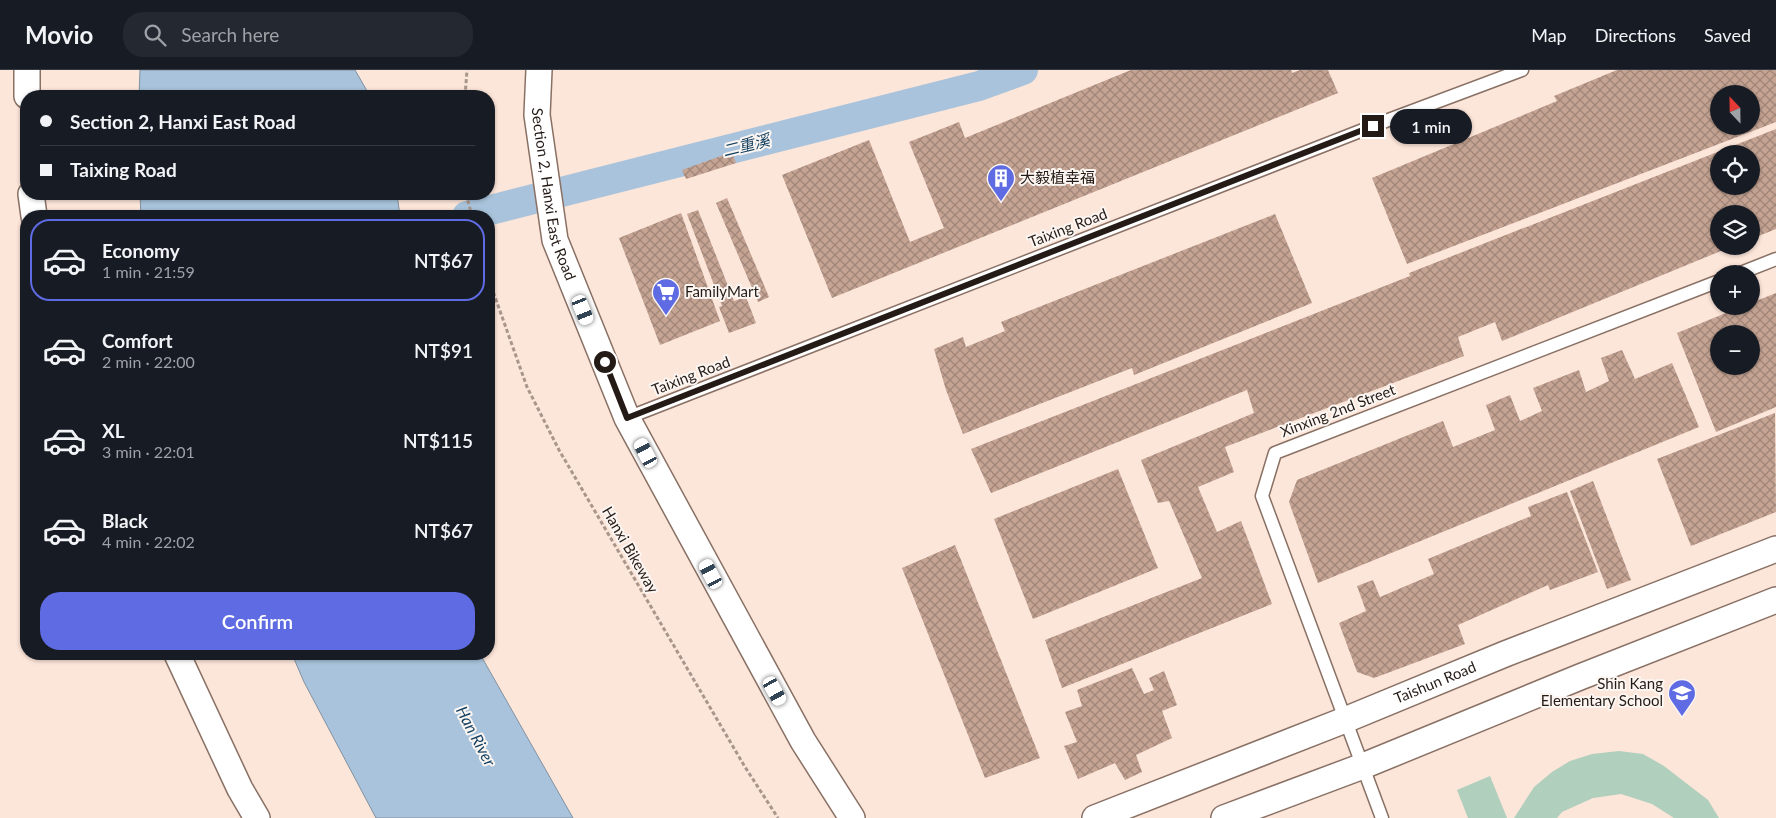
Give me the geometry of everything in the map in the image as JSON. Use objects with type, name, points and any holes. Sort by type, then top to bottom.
[{"type":"street","points":[[26,70],[27,90]]},
{"type":"street","name":"Section 2, Hanxi East Road","points":[[539,70],[537,115],[555,240],[627,418],[803,741],[852,818]]},
{"type":"street","name":"Taishun Road","points":[[1095,818],[1345,720],[1505,654],[1776,549]]},
{"type":"street","points":[[1224,818],[1363,766],[1580,677],[1776,600]]},
{"type":"street","points":[[180,660],[240,789],[257,818]]},
{"type":"lane","name":"Taixing Road","points":[[627,418],[1391,119],[1522,70]]},
{"type":"lane","points":[[1760,265],[1776,259]]},
{"type":"lane","name":"Xinxing 2nd Street","points":[[1382,818],[1262,496],[1275,453],[1710,284]]},
{"type":"path","points":[[465,90],[467,70]]},
{"type":"path","name":"Hanxi Bikeway","points":[[495,297],[527,387],[559,450],[745,767],[778,818]]},
{"type":"green space","points":[[1619,751],[1643,754],[1664,766],[1708,800],[1719,818],[1674,818],[1652,804],[1621,794],[1593,798],[1562,812],[1557,818],[1514,818],[1534,787],[1552,772],[1570,761],[1592,754]]},
{"type":"green space","points":[[1490,776],[1507,818],[1468,818],[1457,790]]},
{"type":"water","points":[[140,70],[355,70],[367,90],[139,90]]},
{"type":"water","points":[[140,200],[398,200],[399,210],[141,210]]},
{"type":"water","name":"Han River","points":[[295,660],[483,660],[573,818],[376,818],[304,682]]},
{"type":"building","name":"大毅植幸福","points":[[1131,70],[1291,70],[1292,73],[1300,70],[1328,70],[1338,93],[832,298],[782,175],[869,140],[910,242],[944,228],[909,142],[959,122],[965,138]]},
{"type":"building","points":[[1617,70],[1776,70],[1776,122],[1760,128],[1760,85],[1710,85],[1710,135],[1742,135],[1716,145],[1710,145],[1710,147],[1407,264],[1372,178],[1557,101],[1554,96]]},
{"type":"building","points":[[1776,129],[1776,229],[1760,235],[1760,205],[1710,205],[1711,255],[1502,341],[1495,322],[1458,337],[1464,356],[1225,447],[1234,472],[1198,487],[1217,532],[1241,521],[1272,604],[1062,688],[1045,640],[1202,578],[1169,501],[1158,503],[1141,460],[1254,413],[1247,390],[991,493],[971,449],[1410,276],[1409,273],[1710,155],[1710,195],[1760,195],[1760,145],[1735,145]]},
{"type":"building","points":[[732,152],[736,163],[686,179],[682,170]]},
{"type":"building","points":[[727,198],[769,297],[758,302],[716,203]]},
{"type":"building","points":[[698,210],[734,301],[746,297],[756,323],[729,333],[719,307],[722,306],[687,214]]},
{"type":"building","points":[[681,213],[720,321],[660,345],[619,238]]},
{"type":"building","points":[[1275,214],[1312,303],[1134,375],[1132,368],[963,434],[946,390],[934,349],[963,337],[966,347],[1005,331],[1001,322]]},
{"type":"building","points":[[1776,293],[1776,407],[1716,432],[1677,333],[1721,315],[1760,315],[1760,299]]},
{"type":"building","points":[[1622,350],[1635,379],[1672,363],[1699,427],[1318,583],[1289,502],[1297,480],[1443,421],[1453,447],[1495,430],[1486,405],[1510,395],[1520,421],[1542,411],[1533,388],[1579,370],[1586,392],[1609,381],[1601,358]]},
{"type":"building","points":[[1775,413],[1776,512],[1691,546],[1657,459]]},
{"type":"building","points":[[1118,469],[1158,568],[1033,619],[994,519]]},
{"type":"building","points":[[1593,481],[1631,580],[1607,589],[1570,491]]},
{"type":"building","points":[[1567,492],[1598,572],[1550,590],[1548,585],[1458,625],[1465,644],[1374,678],[1357,672],[1339,623],[1366,611],[1357,586],[1373,580],[1380,597],[1434,574],[1428,559],[1531,516],[1528,507]]},
{"type":"building","points":[[955,545],[1040,758],[985,778],[902,568]]},
{"type":"building","points":[[1132,668],[1144,694],[1154,690],[1149,678],[1164,671],[1177,705],[1162,711],[1172,738],[1136,755],[1142,772],[1125,780],[1115,763],[1078,779],[1064,746],[1077,742],[1065,712],[1082,706],[1077,690]]},
{"type":"waterway","name":"二重溪","points":[[491,210],[979,86],[1023,70]]},
{"type":"place","name":"大毅植幸福","points":[[1001,202]]},
{"type":"place","name":"FamilyMart","points":[[666,316]]},
{"type":"place","name":"Shin Kang Elementary School","points":[[1682,717]]},
{"type":"route","points":[[605,362],[627,418],[1373,126]]}]
